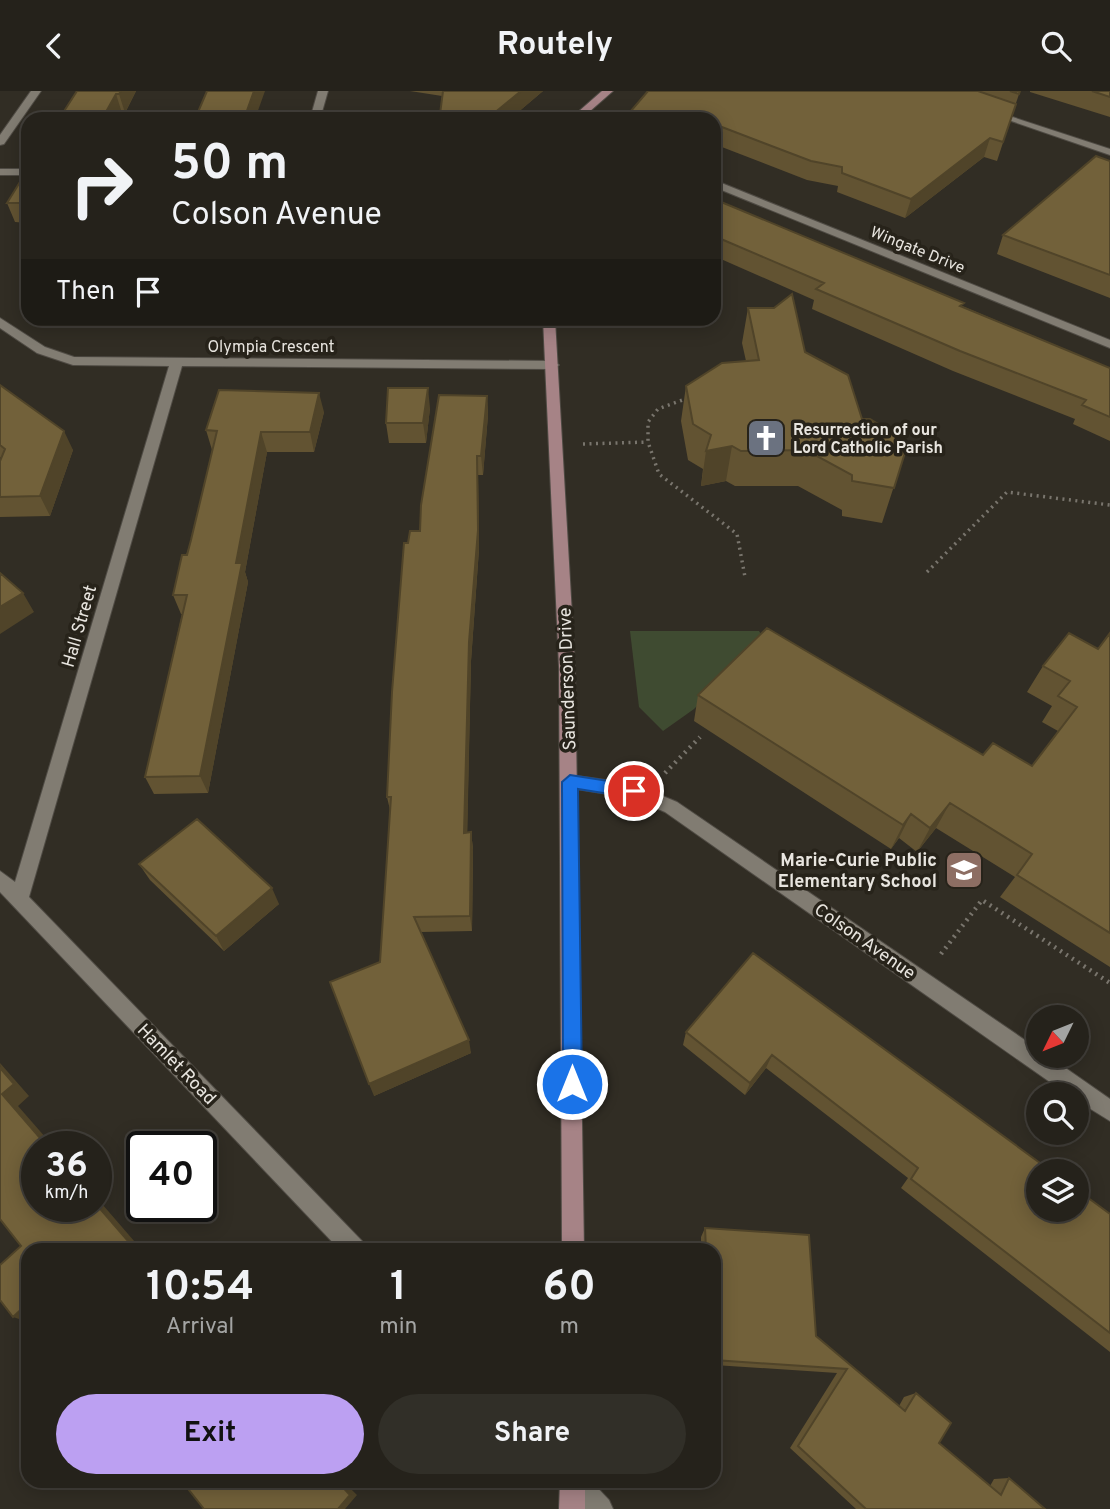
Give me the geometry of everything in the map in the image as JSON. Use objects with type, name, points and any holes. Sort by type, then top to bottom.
[{"type":"street","points":[[21,112],[36,91]]},
{"type":"street","points":[[317,112],[323,91]]},
{"type":"street","points":[[583,112],[608,91]]},
{"type":"street","points":[[984,109],[1110,152]]},
{"type":"street","points":[[0,142],[21,112]]},
{"type":"street","points":[[0,172],[21,172]]},
{"type":"street","name":"Wingate Drive","points":[[721,186],[1110,344]]},
{"type":"street","name":"Olympia Crescent","points":[[0,322],[41,350],[73,361],[553,365]]},
{"type":"street","name":"Saunderson Drive","points":[[550,326],[570,782],[573,1243]]},
{"type":"street","name":"Hall Street","points":[[19,899],[176,363]]},
{"type":"street","name":"Colson Avenue","points":[[570,782],[634,791],[671,807],[1110,1111]]},
{"type":"street","name":"Hamlet Road","points":[[0,879],[348,1243]]},
{"type":"street","points":[[572,1509],[574,1488]]},
{"type":"street","points":[[580,1488],[600,1509]]},
{"type":"path","points":[[694,397],[657,409],[648,422],[648,442],[659,474],[737,534],[746,577]]},
{"type":"path","points":[[556,446],[648,442]]},
{"type":"path","points":[[927,572],[1007,492],[1110,505]]},
{"type":"path","points":[[634,791],[664,773],[700,737]]},
{"type":"path","points":[[959,929],[982,900],[1110,982]]},
{"type":"green space","points":[[630,631],[759,631],[764,639],[694,709],[663,731],[639,707]]},
{"type":"building","points":[[77,91],[121,91],[116,94],[106,112],[64,112]]},
{"type":"building","points":[[207,91],[254,91],[246,112],[198,112]]},
{"type":"building","points":[[443,91],[521,91],[496,112],[440,112]]},
{"type":"building","points":[[648,91],[978,91],[1016,104],[1003,142],[990,138],[911,199],[842,173],[842,167],[811,161],[721,127],[721,112],[630,112]]},
{"type":"building","points":[[1092,91],[1110,91],[1110,97]]},
{"type":"building","points":[[1096,156],[1110,161],[1110,275],[1003,235]]},
{"type":"building","points":[[21,180],[21,203],[7,203]]},
{"type":"building","points":[[721,202],[964,303],[960,306],[1110,368],[1110,417],[1082,405],[1086,400],[960,351],[816,289],[824,283],[721,239]]},
{"type":"building","points":[[792,294],[805,352],[848,375],[862,419],[870,419],[908,443],[894,488],[852,481],[852,475],[806,450],[741,451],[732,446],[706,451],[711,435],[693,424],[686,386],[722,363],[759,360],[748,308],[774,308]]},
{"type":"building","points":[[0,385],[64,431],[40,496],[0,497],[0,461],[5,449],[0,445]]},
{"type":"building","points":[[388,388],[428,388],[423,423],[386,423]]},
{"type":"building","points":[[219,390],[319,393],[310,432],[261,432],[236,563],[242,563],[200,776],[145,777],[187,595],[173,595],[182,555],[187,555],[217,431],[206,430]]},
{"type":"building","points":[[439,395],[487,396],[481,456],[477,456],[478,530],[469,642],[464,833],[471,832],[470,916],[414,917],[469,1040],[369,1084],[330,982],[380,962],[391,797],[387,797],[392,692],[404,543],[408,543],[410,531],[420,531],[421,505]]},
{"type":"building","points":[[0,573],[23,593],[0,607]]},
{"type":"building","points":[[767,628],[983,755],[993,743],[1032,766],[1077,707],[1058,696],[1070,681],[1043,666],[1069,633],[1098,649],[1110,633],[1110,933],[1017,875],[1032,854],[950,803],[930,828],[911,814],[903,825],[698,695]]},
{"type":"building","points":[[197,819],[272,888],[216,936],[139,864]]},
{"type":"building","points":[[753,953],[1035,1159],[1026,1159],[1026,1222],[1089,1222],[1089,1199],[1110,1214],[1110,1333],[911,1179],[918,1168],[772,1055],[750,1083],[686,1032]]},
{"type":"building","points":[[0,1068],[14,1084],[2,1094],[34,1131],[21,1131],[21,1222],[112,1222],[130,1243],[21,1243],[21,1246],[0,1219]]},
{"type":"building","points":[[705,1228],[809,1235],[816,1336],[905,1411],[916,1393],[951,1423],[939,1443],[1001,1495],[1009,1478],[1045,1509],[866,1509],[798,1446],[847,1369],[721,1360],[721,1243],[706,1243]]},
{"type":"building","points":[[21,1246],[21,1310],[13,1317],[0,1300],[0,1265]]},
{"type":"building","points":[[344,1488],[350,1495],[338,1509],[204,1509],[189,1490]]},
{"type":"place","name":"Resurrection of our Lord Catholic Parish","points":[[766,438]]},
{"type":"place","name":"Marie-Curie Public Elementary School","points":[[964,870]]},
{"type":"route","points":[[572,1084],[570,782],[634,791]]}]
